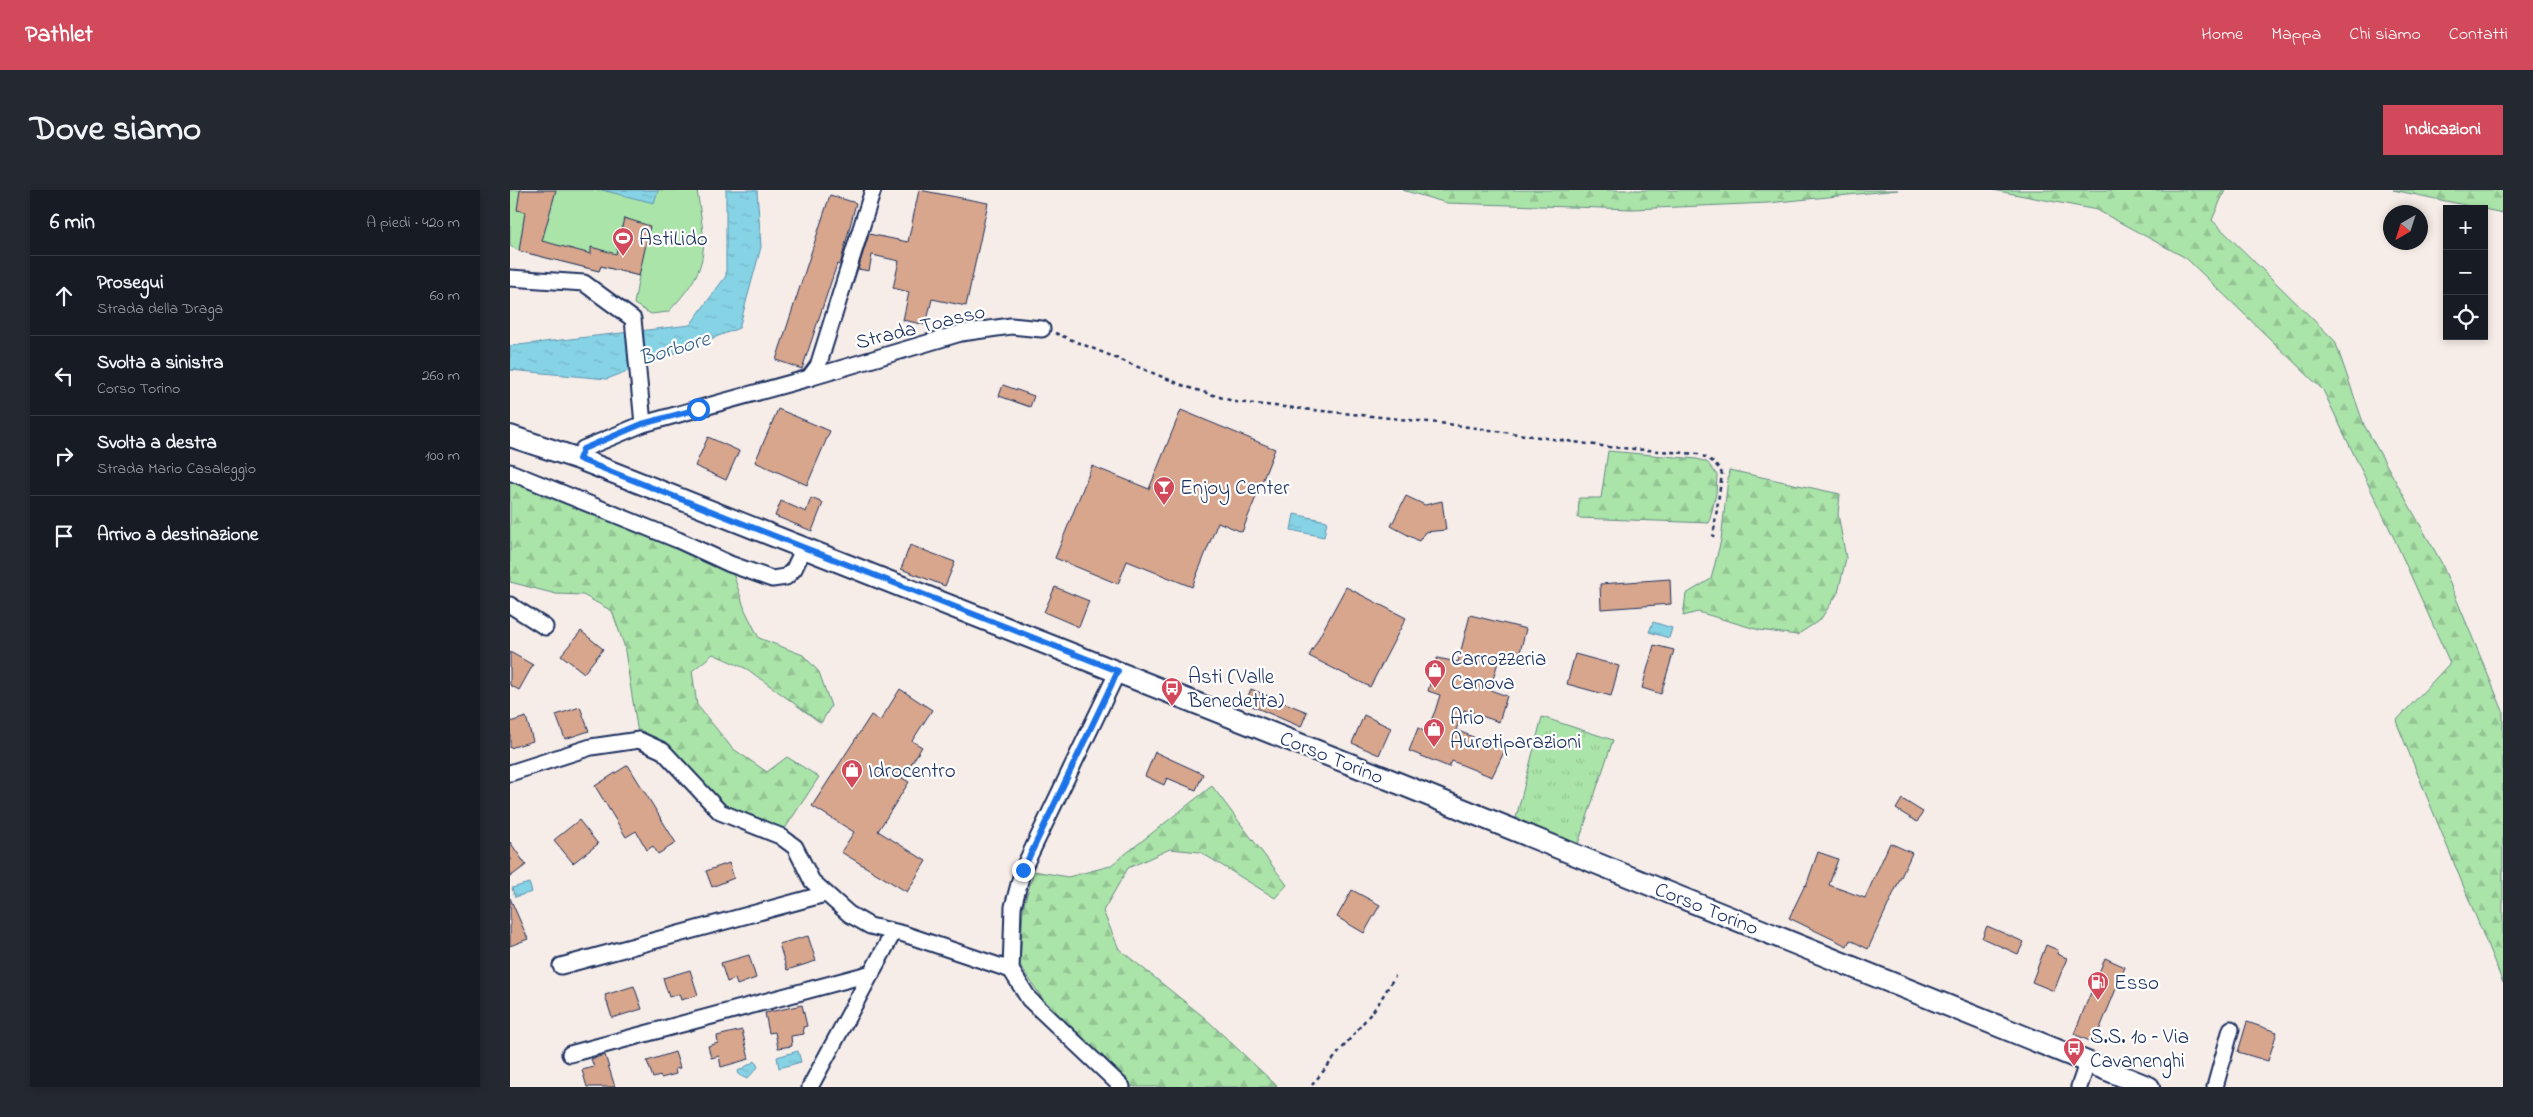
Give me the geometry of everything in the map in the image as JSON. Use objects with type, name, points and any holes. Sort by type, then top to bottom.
[{"type":"main road","name":"Corso Torino","points":[[510,436],[579,459],[1118,671],[2150,1087]]},
{"type":"street","points":[[809,378],[818,366],[873,190]]},
{"type":"street","points":[[510,278],[584,283],[633,319],[642,424]]},
{"type":"street","name":"Strada Toasso","points":[[579,459],[583,449],[642,424],[809,378],[961,333],[1011,326],[1042,328]]},
{"type":"street","points":[[510,472],[678,540],[730,564],[772,579],[786,577],[794,569],[804,548]]},
{"type":"street","points":[[510,605],[545,627]]},
{"type":"street","points":[[1118,671],[1023,870],[1013,907],[1011,970],[1029,999],[1122,1087]]},
{"type":"street","points":[[510,773],[591,747],[640,740],[663,751],[700,793],[720,812],[780,836],[795,847],[812,881],[850,914],[870,926],[893,933],[904,934],[1011,970]]},
{"type":"street","points":[[561,966],[825,894]]},
{"type":"street","points":[[810,1087],[893,933]]},
{"type":"street","points":[[570,1054],[872,973]]},
{"type":"street","points":[[2215,1087],[2231,1029]]},
{"type":"street","points":[[2079,1087],[2088,1061]]},
{"type":"path","points":[[1042,328],[1187,387],[1236,402],[1448,424],[1609,447],[1698,454],[1710,458],[1722,474],[1713,538]]},
{"type":"path","points":[[1312,1085],[1377,1006],[1395,976]]},
{"type":"green space","name":"AstiLido","points":[[510,190],[697,190],[703,243],[699,269],[682,296],[668,312],[651,314],[634,304],[639,276],[601,266],[599,271],[519,251],[510,246]]},
{"type":"green space","points":[[1402,190],[1898,190],[1768,203],[1633,209],[1447,203]]},
{"type":"green space","points":[[1993,190],[2225,190],[2212,220],[2335,341],[2364,425],[2441,562],[2503,711],[2503,983],[2396,721],[2450,663],[2394,538],[2323,390],[2186,258],[2097,210]]},
{"type":"green space","points":[[2393,190],[2503,190],[2503,213],[2488,210],[2488,205],[2465,205]]},
{"type":"green space","points":[[1608,451],[1697,459],[1707,462],[1717,475],[1716,494],[1709,523],[1578,518],[1579,498],[1601,498]]},
{"type":"green space","points":[[1729,470],[1840,494],[1838,514],[1846,558],[1838,593],[1820,620],[1797,635],[1759,630],[1698,612],[1683,616],[1686,594],[1711,579],[1721,540]]},
{"type":"green space","points":[[510,472],[730,564],[745,610],[759,638],[803,655],[819,672],[831,706],[821,723],[747,669],[713,654],[692,671],[697,705],[732,748],[767,772],[787,757],[819,777],[780,836],[720,812],[639,740],[624,645],[612,611],[583,595],[556,594],[510,582]]},
{"type":"green space","points":[[1542,717],[1613,740],[1578,844],[1516,818]]},
{"type":"green space","points":[[1212,786],[1287,885],[1275,898],[1200,852],[1170,849],[1128,868],[1103,911],[1119,949],[1205,1018],[1278,1087],[1132,1087],[1049,1009],[1020,965],[1023,908],[1034,871],[1068,877],[1110,866]]},
{"type":"water","points":[[602,190],[658,190],[654,203]]},
{"type":"water","name":"Borbore","points":[[726,190],[757,190],[761,247],[739,328],[607,379],[510,370],[510,346],[690,325],[726,276]]},
{"type":"water","points":[[1294,514],[1327,521],[1324,537],[1291,530]]},
{"type":"water","points":[[1653,622],[1672,628],[1669,638],[1649,632]]},
{"type":"water","points":[[529,883],[532,892],[515,897],[512,888]]},
{"type":"water","points":[[798,1051],[801,1062],[779,1068],[777,1057]]},
{"type":"water","points":[[755,1061],[758,1067],[747,1079],[739,1075],[738,1071]]},
{"type":"building","points":[[520,190],[556,190],[542,241],[591,254],[591,247],[616,254],[624,218],[650,226],[639,276],[601,266],[599,271],[519,251],[525,212],[517,210]]},
{"type":"building","points":[[919,190],[988,203],[966,306],[932,299],[926,325],[903,320],[909,292],[893,288],[899,261],[872,255],[869,271],[858,269],[869,234],[908,242]]},
{"type":"building","points":[[830,195],[856,203],[840,265],[837,264],[802,369],[776,360]]},
{"type":"building","points":[[1003,385],[1034,396],[1030,407],[999,396]]},
{"type":"building","points":[[778,409],[830,431],[807,485],[755,462]]},
{"type":"building","name":"Enjoy Center","points":[[1181,410],[1275,449],[1242,532],[1218,522],[1192,587],[1127,561],[1118,584],[1055,558],[1092,466],[1149,489]]},
{"type":"building","points":[[708,437],[739,451],[726,480],[695,466]]},
{"type":"building","points":[[1406,496],[1425,505],[1442,501],[1446,530],[1425,532],[1419,541],[1391,526]]},
{"type":"building","points":[[811,498],[823,503],[812,531],[775,516],[781,501],[806,512]]},
{"type":"building","points":[[910,545],[955,562],[945,586],[901,569]]},
{"type":"building","points":[[1670,579],[1671,604],[1601,609],[1600,584]]},
{"type":"building","points":[[1055,587],[1089,601],[1079,627],[1044,612]]},
{"type":"building","points":[[1346,587],[1406,618],[1370,687],[1309,656]]},
{"type":"building","points":[[1470,615],[1526,629],[1518,660],[1500,655],[1490,690],[1507,696],[1499,722],[1464,710],[1456,730],[1505,750],[1492,777],[1452,761],[1449,767],[1409,751],[1418,728],[1426,732],[1440,695],[1428,691],[1437,658],[1458,662]]},
{"type":"building","points":[[581,631],[603,649],[584,673],[561,655]]},
{"type":"building","points":[[1654,645],[1674,650],[1661,694],[1642,688]]},
{"type":"building","points":[[510,652],[533,665],[519,690],[510,685]]},
{"type":"building","points":[[1575,654],[1619,666],[1611,696],[1567,684]]},
{"type":"building","points":[[900,689],[932,710],[912,741],[922,747],[902,778],[909,782],[878,831],[926,861],[907,892],[841,852],[854,832],[812,806],[871,715],[880,721]]},
{"type":"building","points":[[1251,689],[1307,712],[1301,727],[1245,703]]},
{"type":"building","points":[[580,707],[589,731],[565,739],[556,715]]},
{"type":"building","points":[[1364,715],[1391,728],[1379,755],[1352,743]]},
{"type":"building","points":[[526,717],[533,741],[510,748],[510,722]]},
{"type":"building","points":[[1155,752],[1203,774],[1196,790],[1167,778],[1164,785],[1145,776]]},
{"type":"building","points":[[628,765],[676,843],[658,854],[653,846],[647,850],[636,831],[626,837],[595,786]]},
{"type":"building","points":[[1902,799],[1923,812],[1917,822],[1896,809]]},
{"type":"building","points":[[579,820],[598,844],[573,863],[554,840]]},
{"type":"building","points":[[510,842],[526,865],[510,877]]},
{"type":"building","points":[[1890,843],[1912,853],[1868,949],[1850,940],[1847,946],[1789,918],[1806,886],[1818,852],[1838,859],[1829,885],[1865,898]]},
{"type":"building","points":[[729,863],[734,878],[712,887],[706,871]]},
{"type":"building","points":[[1352,890],[1380,905],[1364,933],[1337,917]]},
{"type":"building","points":[[510,898],[528,939],[510,946]]},
{"type":"building","points":[[1987,926],[2024,942],[2018,954],[1982,938]]},
{"type":"building","points":[[808,936],[816,961],[787,970],[779,944]]},
{"type":"building","points":[[2046,945],[2058,950],[2057,954],[2067,958],[2054,991],[2032,982]]},
{"type":"building","points":[[749,955],[756,978],[737,985],[735,979],[727,982],[721,963]]},
{"type":"building","points":[[2105,958],[2125,967],[2094,1043],[2074,1034]]},
{"type":"building","points":[[690,970],[698,995],[681,1000],[679,994],[669,997],[663,978]]},
{"type":"building","points":[[634,986],[642,1009],[612,1018],[605,995]]},
{"type":"building","points":[[802,1005],[807,1026],[803,1027],[804,1034],[791,1036],[792,1046],[778,1048],[775,1032],[769,1033],[765,1013]]},
{"type":"building","points":[[2247,1022],[2277,1032],[2268,1061],[2238,1052]]},
{"type":"building","points":[[742,1030],[749,1059],[721,1067],[719,1056],[711,1058],[708,1046],[718,1043],[717,1036]]},
{"type":"building","points":[[675,1052],[680,1068],[675,1069],[676,1074],[653,1078],[647,1061]]},
{"type":"building","points":[[605,1055],[615,1087],[587,1087],[582,1070],[594,1067],[591,1059]]},
{"type":"place","name":"AstiLido","points":[[623,257]]},
{"type":"place","name":"Enjoy Center","points":[[1164,506]]},
{"type":"place","name":"Carrozzeria Canova","points":[[1435,689]]},
{"type":"place","name":"Asti (Valle Benedetta)","points":[[1172,707]]},
{"type":"place","name":"Ario Aurotiparazioni","points":[[1434,748]]},
{"type":"place","name":"Idrocentro","points":[[852,789]]},
{"type":"place","name":"Esso","points":[[2098,1001]]},
{"type":"place","name":"S.S. 10 – Via Cavanenghi","points":[[2074,1067]]},
{"type":"route","points":[[698,409],[642,424],[583,449],[579,459],[1118,671],[1040,830],[1023,870]]}]
